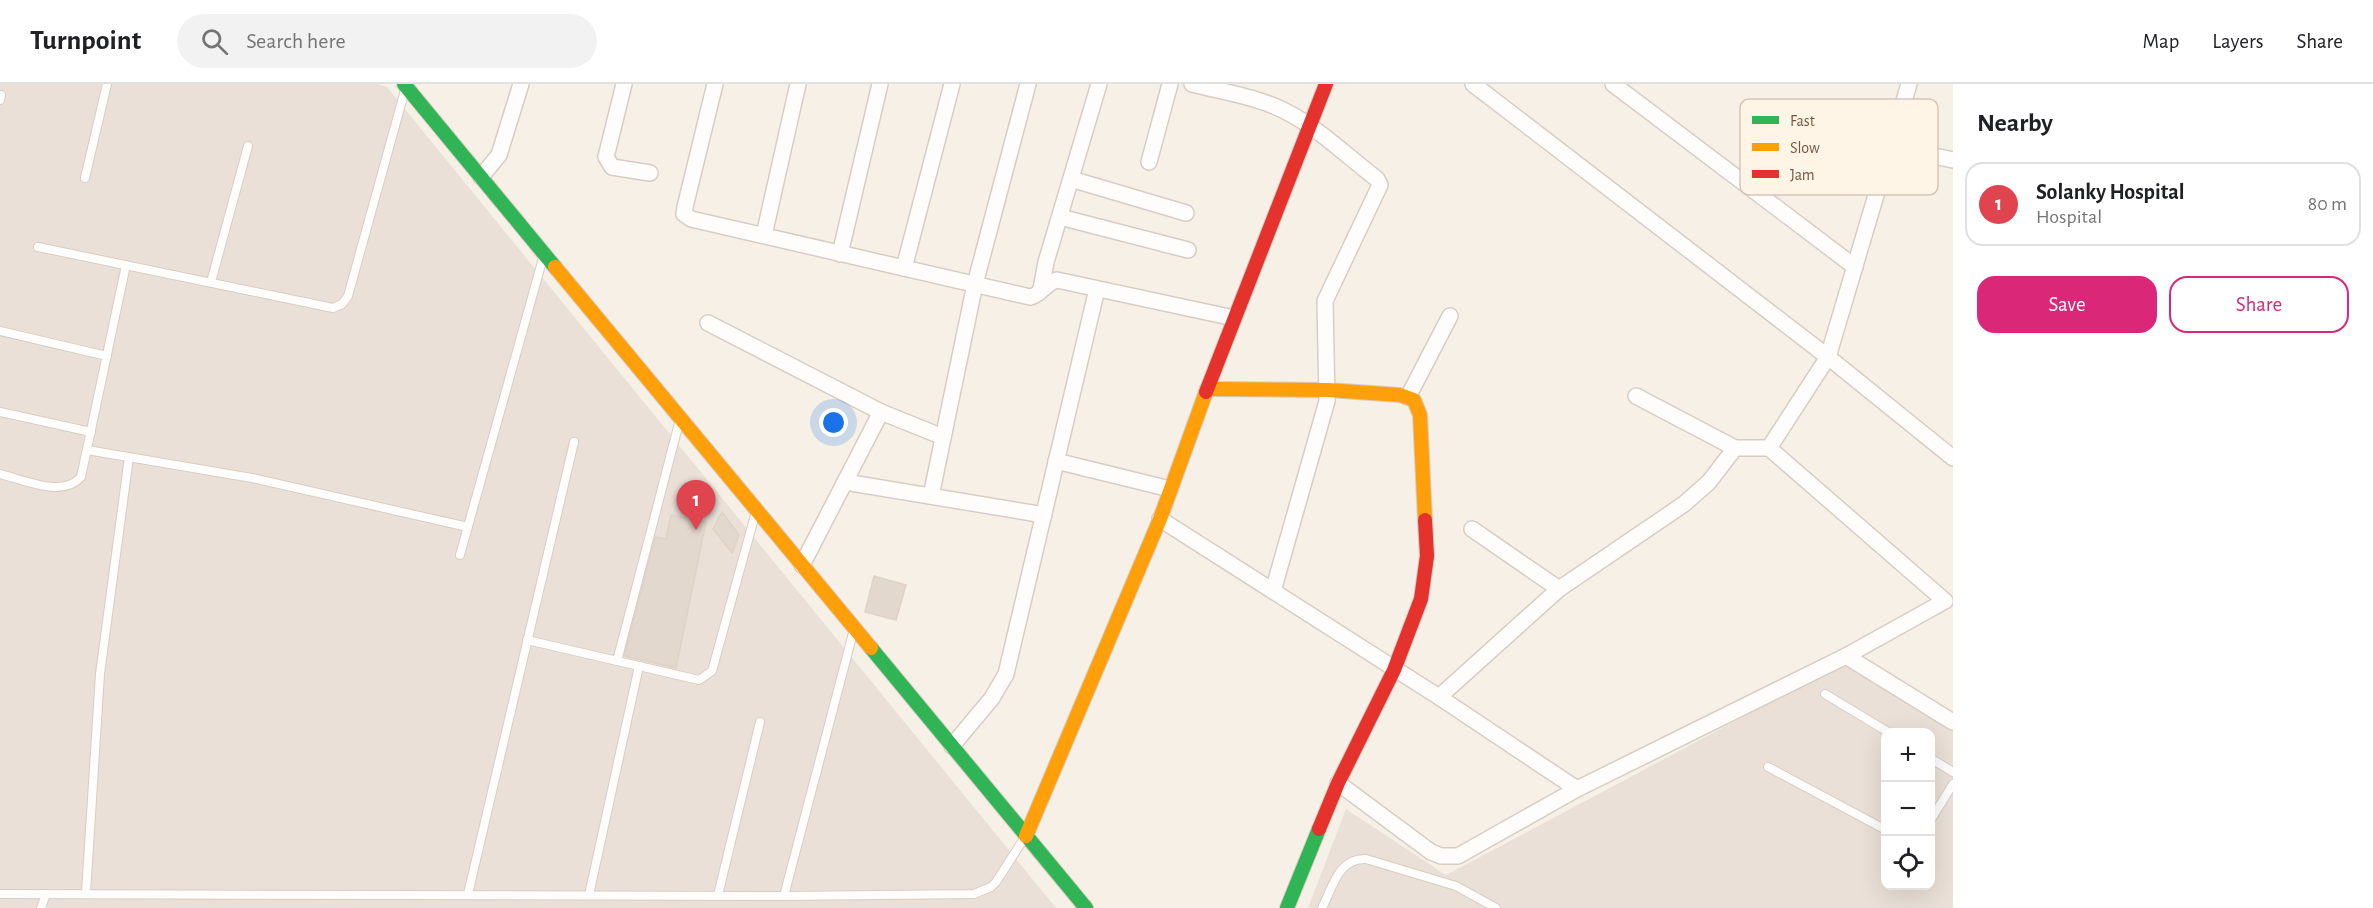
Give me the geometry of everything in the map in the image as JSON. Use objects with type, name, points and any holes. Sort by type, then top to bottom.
[{"type":"street","points":[[481,177],[499,155],[521,84]]},
{"type":"street","points":[[624,84],[606,158],[612,167],[650,173]]},
{"type":"street","points":[[715,84],[684,214],[690,219],[1030,297],[1036,296],[1048,282],[1057,280],[1234,318]]},
{"type":"street","points":[[764,235],[798,84]]},
{"type":"street","points":[[840,254],[880,84]]},
{"type":"street","points":[[904,268],[952,84]]},
{"type":"street","points":[[931,496],[975,284],[1028,84]]},
{"type":"street","points":[[1041,289],[1059,217],[1099,84]]},
{"type":"street","points":[[1149,162],[1170,84]]},
{"type":"street","points":[[1192,84],[1274,106],[1310,126],[1377,178],[1380,185],[1325,301],[1328,390],[1273,591]]},
{"type":"street","points":[[1026,836],[1160,519],[1234,318],[1326,84]]},
{"type":"street","points":[[1473,84],[1828,357],[1953,458]]},
{"type":"street","points":[[1613,84],[1740,180]]},
{"type":"street","points":[[1904,99],[1909,84]]},
{"type":"street","points":[[405,85],[1086,908]]},
{"type":"street","points":[[1938,157],[1953,160]]},
{"type":"street","points":[[1071,179],[1186,213]]},
{"type":"street","points":[[1760,195],[1855,267]]},
{"type":"street","points":[[1769,448],[1828,357],[1876,195]]},
{"type":"street","points":[[1059,217],[1188,250]]},
{"type":"street","points":[[952,746],[992,698],[1006,674],[1097,289]]},
{"type":"street","points":[[1408,397],[1450,316]]},
{"type":"street","points":[[708,323],[881,412],[943,437]]},
{"type":"street","points":[[1207,389],[1328,390],[1408,397],[1414,400],[1420,415],[1427,556],[1421,599],[1394,670],[1338,783],[1287,908]]},
{"type":"street","points":[[1338,783],[1431,852],[1450,857],[1458,856],[1577,789],[1846,656],[1949,598],[1769,448],[1734,448],[1636,396]]},
{"type":"street","points":[[802,565],[881,412]]},
{"type":"street","points":[[1439,697],[1559,589],[1683,504],[1709,482],[1734,448]]},
{"type":"street","points":[[1056,461],[1170,489]]},
{"type":"street","points":[[845,482],[1044,515]]},
{"type":"street","points":[[1160,519],[1439,697],[1577,789]]},
{"type":"street","points":[[1472,529],[1559,589]]},
{"type":"street","points":[[1846,656],[1953,722]]},
{"type":"lane","points":[[85,178],[107,84]]},
{"type":"lane","points":[[38,247],[333,308],[342,304],[348,296],[405,85]]},
{"type":"lane","points":[[211,282],[248,146]]},
{"type":"lane","points":[[460,555],[544,253]]},
{"type":"lane","points":[[0,474],[63,489],[68,488],[81,477],[126,265]]},
{"type":"lane","points":[[0,331],[107,356]]},
{"type":"lane","points":[[0,412],[91,432]]},
{"type":"lane","points":[[617,661],[681,419]]},
{"type":"lane","points":[[468,894],[574,442]]},
{"type":"lane","points":[[87,450],[252,477],[468,527]]},
{"type":"lane","points":[[86,893],[100,674],[129,457]]},
{"type":"lane","points":[[527,640],[699,680],[712,671],[756,510]]},
{"type":"lane","points":[[784,896],[854,628]]},
{"type":"lane","points":[[589,895],[639,666]]},
{"type":"lane","points":[[1825,694],[1881,728]]},
{"type":"lane","points":[[718,896],[760,722]]},
{"type":"lane","points":[[1935,761],[1953,772]]},
{"type":"lane","points":[[1768,767],[1881,828]]},
{"type":"lane","points":[[1935,813],[1953,784]]},
{"type":"lane","points":[[0,894],[784,896],[974,894],[991,887],[996,882],[1026,836]]},
{"type":"lane","points":[[1322,908],[1342,868],[1349,861],[1357,859],[1388,865],[1456,886],[1496,908]]},
{"type":"lane","points":[[41,908],[46,894]]},
{"type":"shaded area","points":[[0,84],[377,84],[387,87],[1056,908],[0,908]]},
{"type":"shaded area","points":[[1845,663],[1953,729],[1953,908],[1308,908],[1346,809],[1446,875]]},
{"type":"building","points":[[722,512],[739,535],[732,553],[713,529]]},
{"type":"building","points":[[671,515],[706,522],[676,668],[624,656],[655,537],[666,539]]},
{"type":"building","points":[[874,576],[906,585],[896,620],[865,612]]},
{"type":"traffic: fast","points":[[404,84],[555,267]]},
{"type":"traffic: fast","points":[[871,648],[1086,908]]},
{"type":"traffic: fast","points":[[1287,908],[1319,829]]},
{"type":"traffic: slow","points":[[555,267],[871,648]]},
{"type":"traffic: slow","points":[[1207,389],[1328,390],[1400,395],[1414,400],[1420,415],[1425,520]]},
{"type":"traffic: slow","points":[[1026,836],[1160,519],[1206,392]]},
{"type":"traffic: jam","points":[[1206,392],[1326,84]]},
{"type":"traffic: jam","points":[[1319,829],[1338,783],[1394,670],[1421,599],[1427,556],[1425,520]]},
{"type":"place","name":"Solanky Hospital","points":[[696,530]]}]
